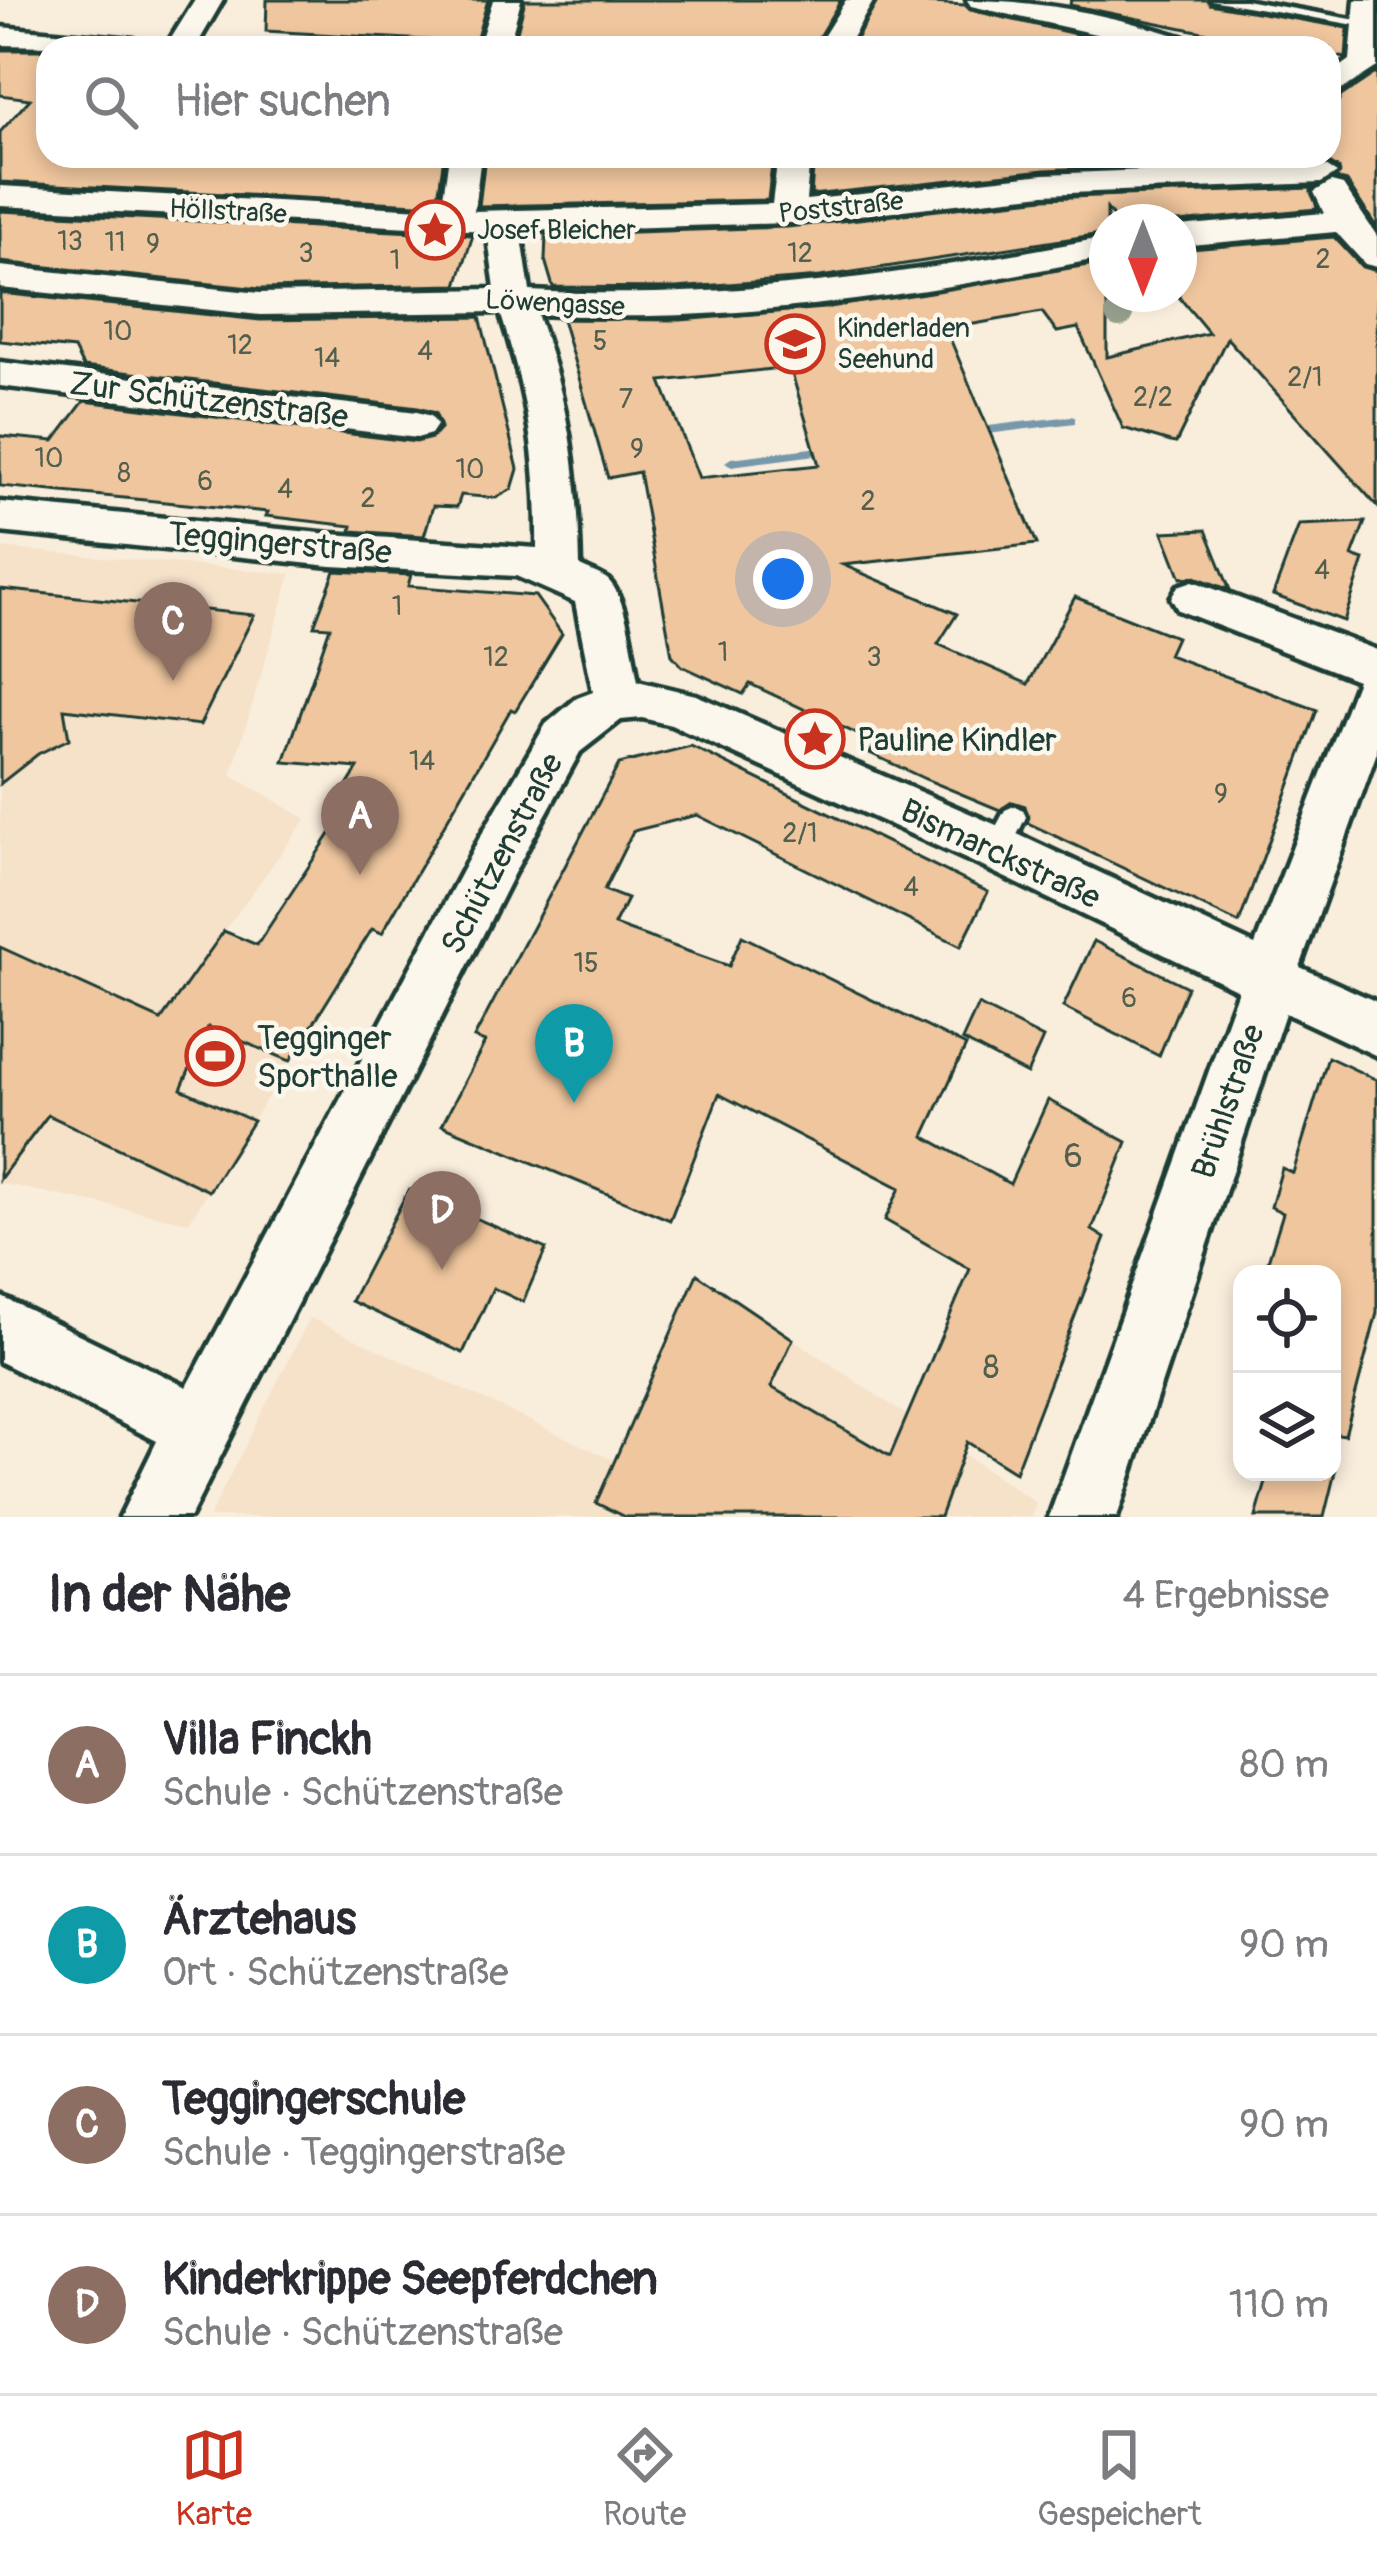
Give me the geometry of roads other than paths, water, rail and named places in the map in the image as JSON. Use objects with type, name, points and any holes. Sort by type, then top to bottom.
[{"type":"street","points":[[187,36],[209,0]]},
{"type":"street","points":[[496,36],[507,0]]},
{"type":"street","points":[[838,36],[860,0]]},
{"type":"street","points":[[982,0],[1046,6],[1149,36]]},
{"type":"street","points":[[1368,11],[1371,65]]},
{"type":"street","points":[[2,19],[79,36]]},
{"type":"street","points":[[1341,64],[1371,65]]},
{"type":"street","points":[[1341,82],[1371,65]]},
{"type":"street","points":[[463,168],[455,221],[503,221],[514,301],[543,384],[559,490],[559,573],[593,592],[606,629],[618,701]]},
{"type":"street","points":[[788,213],[793,168]]},
{"type":"street","name":"Poststraße","points":[[503,221],[788,213],[1044,184],[1262,168]]},
{"type":"street","points":[[1318,168],[1345,221],[1377,257]]},
{"type":"street","name":"Höllstraße","points":[[0,196],[455,221]]},
{"type":"street","points":[[1197,234],[1345,221]]},
{"type":"street","name":"Löwengasse","points":[[0,277],[260,304],[514,301],[599,308],[798,297],[932,281],[1089,250]]},
{"type":"street","name":"Zur Schützenstraße","points":[[0,374],[417,425]]},
{"type":"street","name":"Teggingerstraße","points":[[0,517],[331,550],[516,560],[559,573]]},
{"type":"street","points":[[1193,598],[1377,669]]},
{"type":"street","name":"Brühlstraße","points":[[1083,1517],[1269,979],[1377,686]]},
{"type":"street","name":"Bismarckstraße","points":[[618,701],[642,699],[680,708],[1005,833],[1269,979],[1377,1030]]},
{"type":"street","name":"Schützenstraße","points":[[154,1517],[563,738],[594,711],[618,701]]},
{"type":"street","points":[[0,1328],[200,1428]]},
{"type":"lane","points":[[1218,0],[1368,11]]},
{"type":"waterway","points":[[972,432],[1071,420]]},
{"type":"waterway","points":[[731,462],[835,449]]},
{"type":"place","name":"Josef Bleicher","points":[[435,230]]},
{"type":"place","name":"Kinderladen Seehund","points":[[795,344]]},
{"type":"place","name":"Teggingerschule","points":[[173,681]]},
{"type":"place","name":"Pauline Kindler","points":[[815,739]]},
{"type":"place","name":"Villa Finckh","points":[[360,875]]},
{"type":"place","name":"Tegginger Sporthalle","points":[[215,1056]]},
{"type":"place","name":"Ärztehaus","points":[[574,1103]]},
{"type":"place","name":"Kinderkrippe Seepferdchen","points":[[442,1270]]}]
